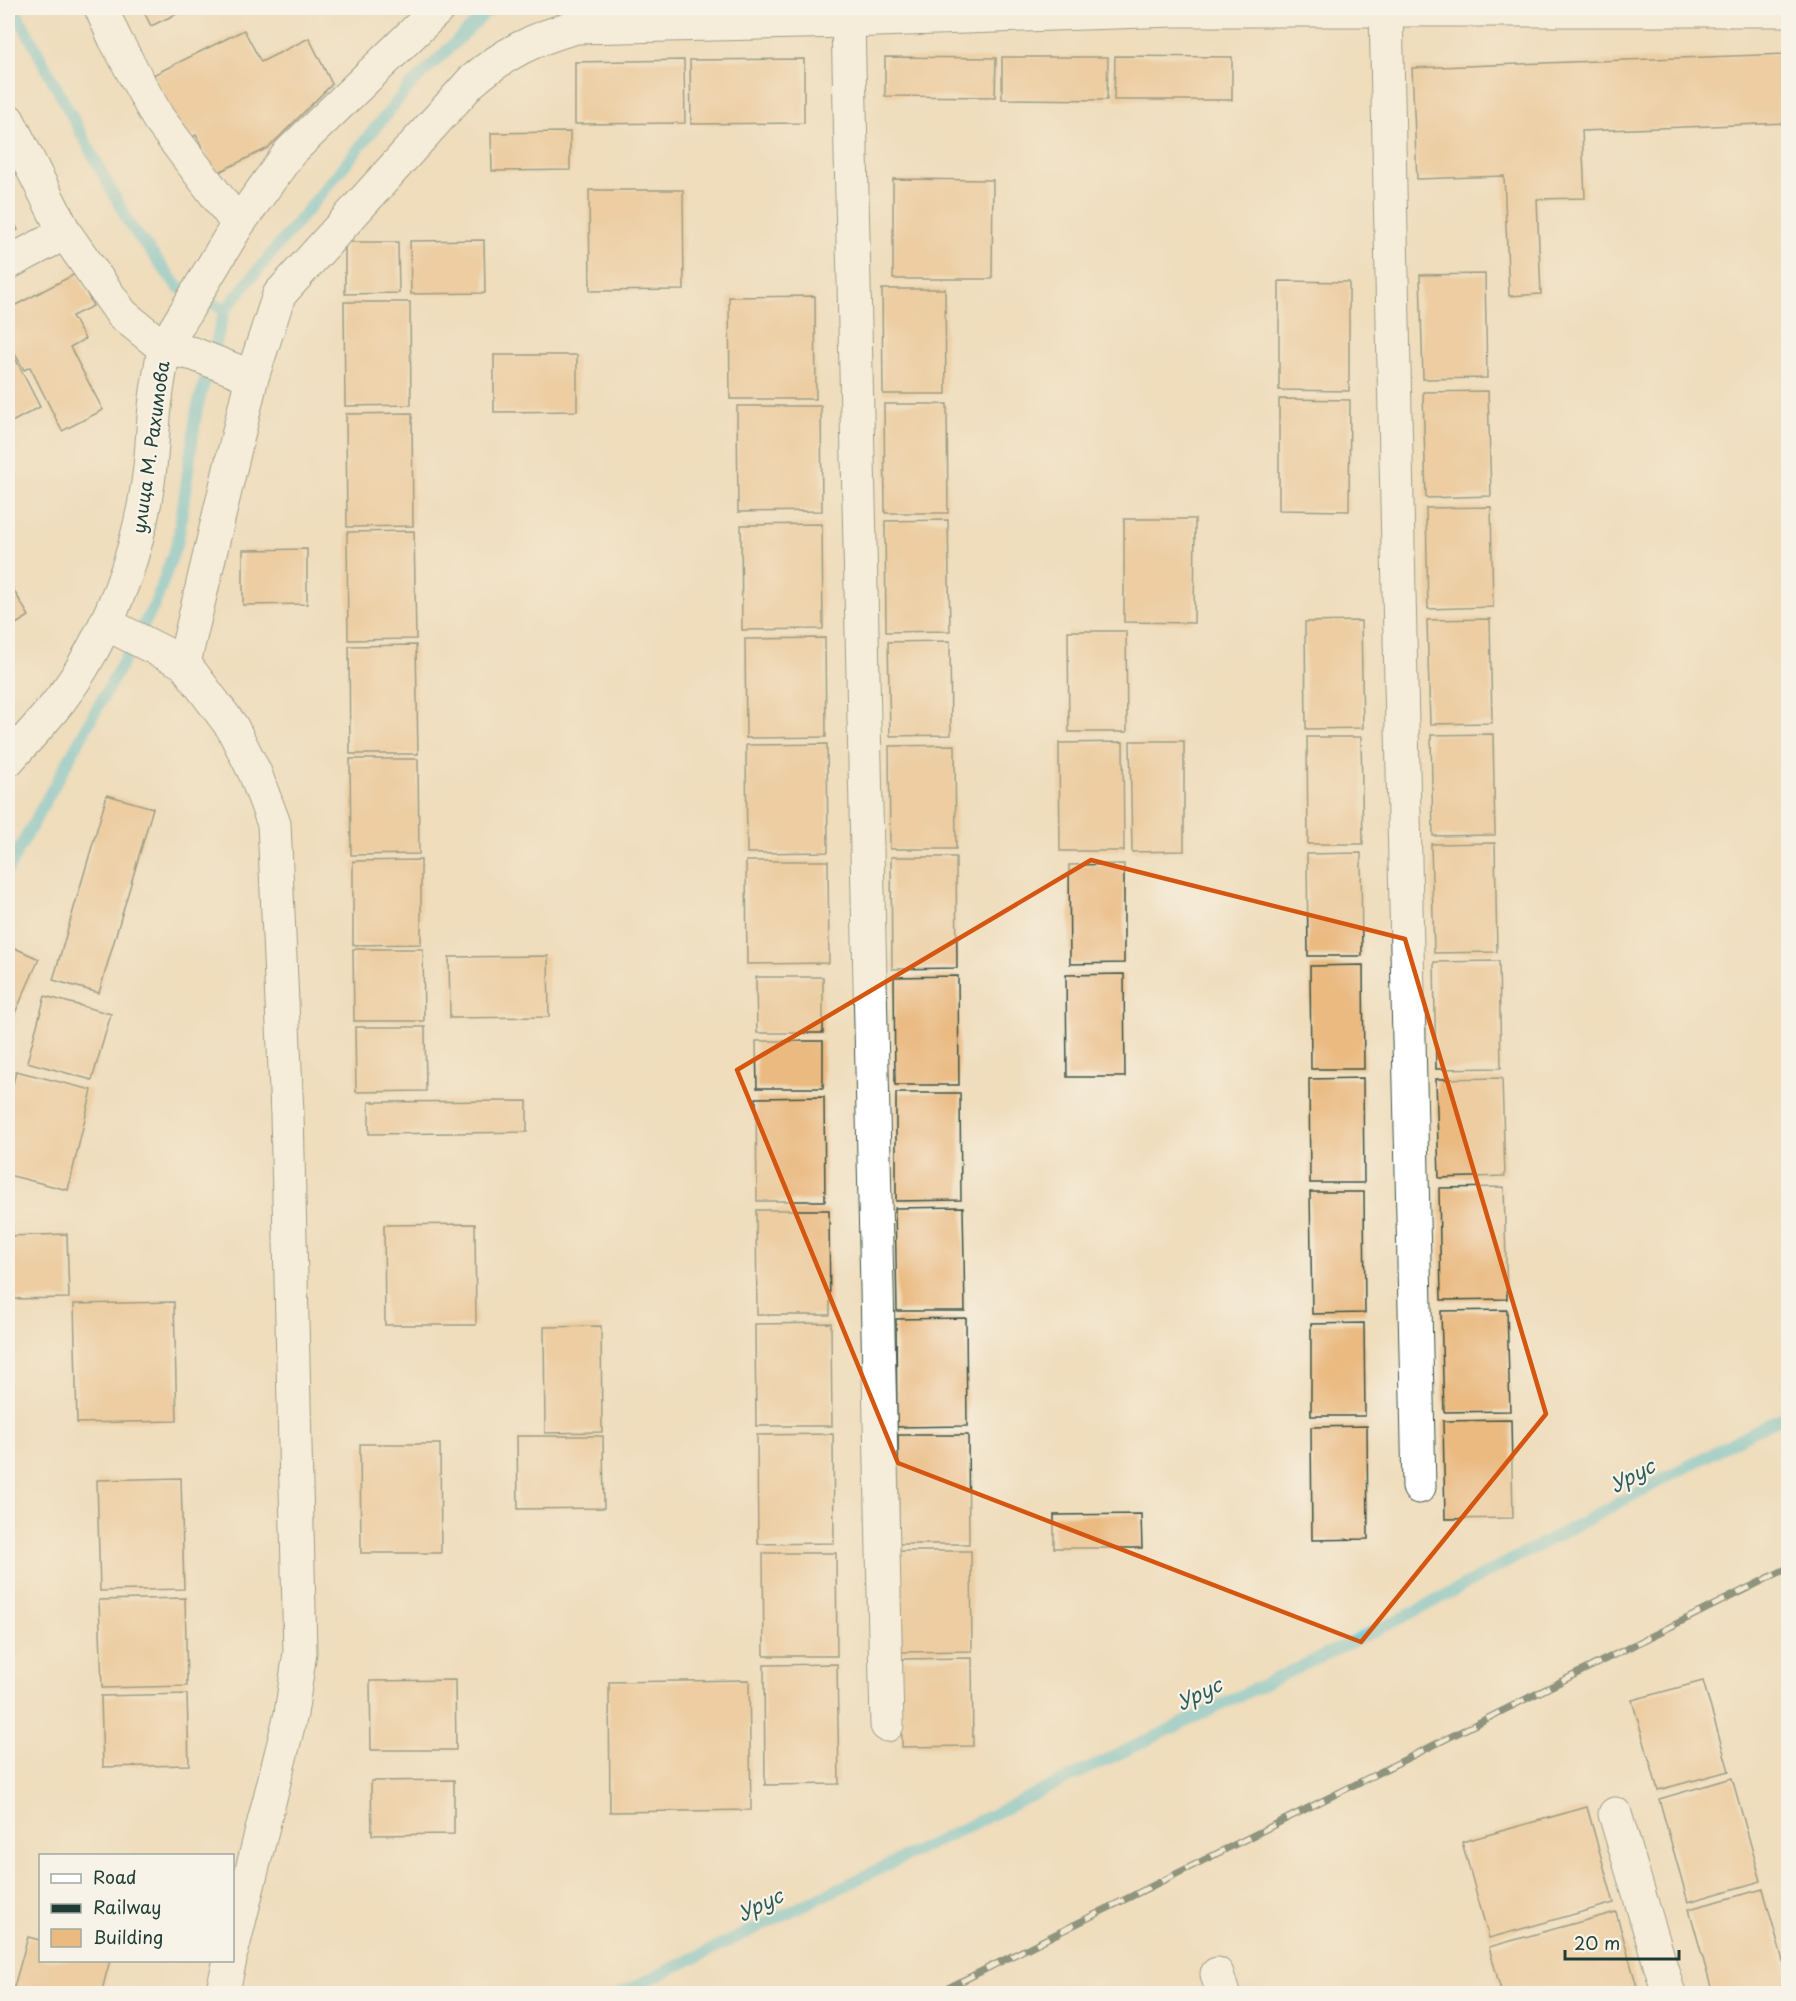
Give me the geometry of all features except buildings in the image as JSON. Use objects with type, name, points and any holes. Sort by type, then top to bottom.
[{"type":"street","points":[[101,8],[115,39],[158,118],[238,224]]},
{"type":"street","points":[[179,351],[183,317],[238,224],[290,152],[439,8]]},
{"type":"street","points":[[184,663],[252,377],[279,295],[471,82],[493,63],[549,34],[576,27],[848,21],[1176,9],[1788,10]]},
{"type":"street","points":[[1386,9],[1419,1487]]},
{"type":"street","points":[[848,21],[887,1725]]},
{"type":"street","points":[[8,120],[65,233],[122,314],[179,351],[252,377]]},
{"type":"street","points":[[8,263],[65,233]]},
{"type":"street","name":"улица М. Рахимова","points":[[8,760],[56,705],[81,670],[106,624],[132,558],[147,491],[153,449],[155,407],[179,351]]},
{"type":"street","points":[[106,624],[184,663],[232,727],[255,773],[274,824],[287,1114],[300,1652],[291,1714],[234,1942]]},
{"type":"street","points":[[1615,1814],[1669,1994]]},
{"type":"street","points":[[222,1994],[230,1962]]},
{"type":"highlighted area","points":[[1091,860],[1405,939],[1546,1414],[1361,1642],[898,1463],[737,1070]]},
{"type":"waterway","points":[[14,8],[130,225],[178,287],[225,310]]},
{"type":"waterway","points":[[8,869],[155,604],[178,540],[197,409],[225,310],[409,87],[491,8]]},
{"type":"waterway","name":"Урус","points":[[619,1994],[1412,1613],[1767,1424],[1788,1415]]},
{"type":"railway","points":[[936,1994],[1788,1568]]}]
